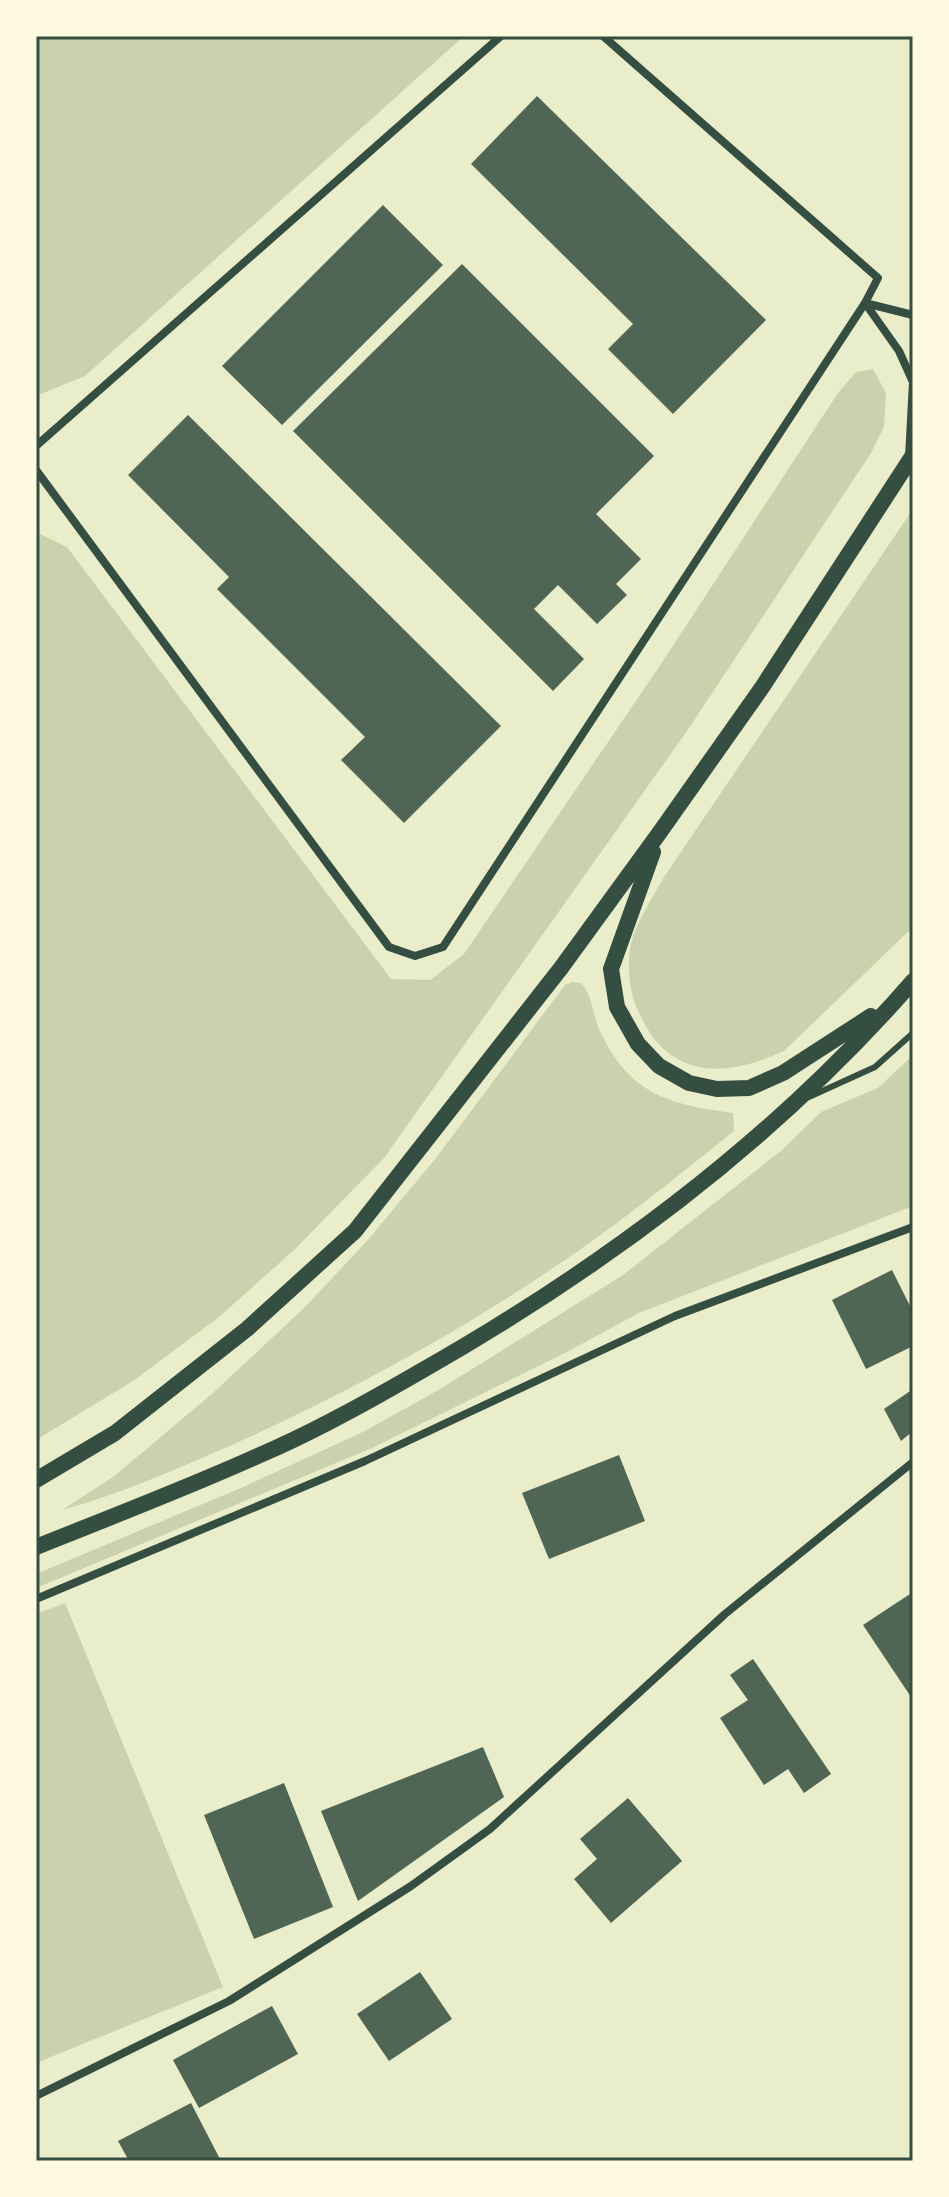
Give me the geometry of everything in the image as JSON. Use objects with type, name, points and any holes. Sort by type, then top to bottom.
[{"type":"main road","points":[[36,1480],[115,1433],[247,1329],[355,1231],[561,968],[660,832],[763,686],[911,458]]},
{"type":"main road","points":[[660,832],[611,969],[617,1007],[638,1044],[659,1066],[689,1083],[717,1089],[749,1088],[783,1073],[896,1001]]},
{"type":"main road","points":[[36,1547],[262,1454],[379,1395],[500,1327],[604,1255],[740,1152],[795,1103],[912,983]]},
{"type":"street","points":[[36,446],[501,36]]},
{"type":"street","points":[[36,470],[389,947],[415,956],[443,947],[865,303],[878,278],[603,36]]},
{"type":"street","points":[[865,303],[913,315]]},
{"type":"street","points":[[865,303],[899,351],[913,382],[911,458]]},
{"type":"street","points":[[36,1599],[365,1461],[675,1316],[913,1227]]},
{"type":"street","points":[[36,2096],[229,2001],[411,1886],[490,1829],[725,1614],[913,1462]]},
{"type":"lane","points":[[795,1103],[875,1067],[913,1033]]},
{"type":"green space","points":[[36,36],[464,36],[85,376],[36,396]]},
{"type":"green space","points":[[873,369],[886,393],[884,427],[871,453],[687,731],[384,1158],[295,1249],[219,1317],[133,1381],[36,1440],[36,532],[67,547],[391,979],[430,980],[464,954],[661,664],[838,393],[856,372]]},
{"type":"green space","points":[[913,509],[913,927],[784,1051],[741,1066],[721,1069],[702,1068],[683,1062],[667,1052],[652,1036],[637,1007],[629,966],[635,931],[664,877]]},
{"type":"green space","points":[[581,983],[585,988],[610,1051],[636,1081],[669,1099],[733,1113],[734,1131],[574,1254],[435,1342],[354,1386],[232,1445],[127,1489],[62,1510],[113,1477],[213,1393],[305,1307],[367,1241],[436,1158],[565,985]]},
{"type":"green space","points":[[913,1055],[913,1206],[639,1313],[372,1448],[36,1588],[36,1574],[241,1488],[365,1431],[440,1389],[623,1275],[782,1150],[821,1112],[878,1088]]},
{"type":"green space","points":[[65,1603],[223,1987],[36,2063],[36,1614]]},
{"type":"building","points":[[537,96],[766,320],[673,414],[608,349],[633,324],[471,164]]},
{"type":"building","points":[[383,205],[443,265],[282,425],[222,366]]},
{"type":"building","points":[[462,264],[654,456],[596,514],[641,559],[616,584],[627,595],[597,624],[558,585],[534,609],[584,659],[553,691],[293,431]]},
{"type":"building","points":[[188,415],[501,726],[404,823],[341,760],[365,737],[217,589],[229,577],[128,475]]},
{"type":"building","points":[[892,1270],[913,1312],[913,1346],[866,1369],[832,1300]]},
{"type":"building","points":[[913,1389],[913,1431],[901,1441],[884,1409]]},
{"type":"building","points":[[619,1455],[645,1521],[549,1559],[522,1493]]},
{"type":"building","points":[[913,1592],[913,1695],[911,1697],[863,1625]]},
{"type":"building","points":[[753,1659],[831,1774],[804,1793],[788,1769],[764,1785],[720,1718],[748,1700],[730,1675]]},
{"type":"building","points":[[483,1747],[504,1797],[358,1901],[321,1811]]},
{"type":"building","points":[[284,1783],[333,1907],[254,1939],[204,1815]]},
{"type":"building","points":[[628,1798],[682,1861],[611,1923],[574,1879],[597,1859],[580,1839]]},
{"type":"building","points":[[420,1972],[452,2019],[389,2061],[357,2014]]},
{"type":"building","points":[[272,2006],[298,2054],[199,2108],[173,2060]]},
{"type":"building","points":[[191,2103],[221,2161],[129,2161],[118,2141]]}]
